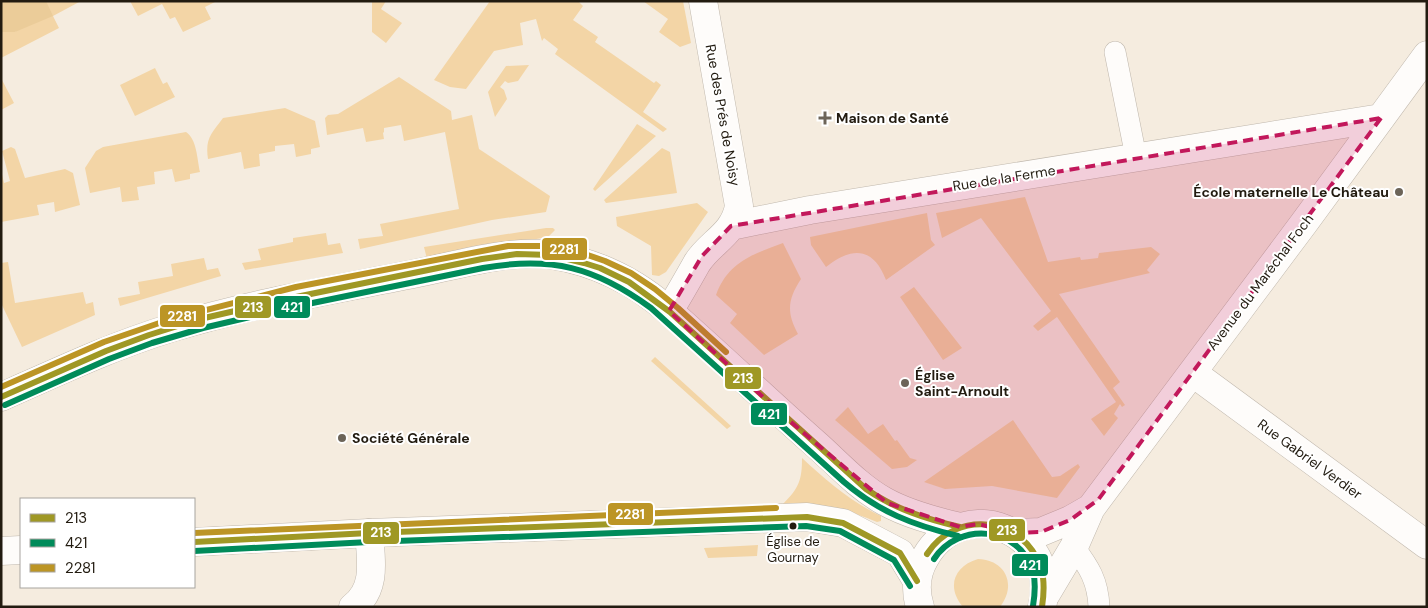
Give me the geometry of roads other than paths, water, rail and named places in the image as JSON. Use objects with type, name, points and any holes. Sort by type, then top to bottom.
[{"type":"street","name":"Rue des Prés de Noisy","points":[[703,1],[739,206],[731,226]]},
{"type":"street","name":"Avenue du Maréchal Foch","points":[[1044,600],[1074,547],[1091,508],[1427,55]]},
{"type":"street","name":"Rue de la Ferme","points":[[731,226],[810,210],[1382,118]]},
{"type":"street","points":[[669,311],[702,256],[720,240],[731,226]]},
{"type":"street","points":[[1,397],[93,355],[171,327],[292,298],[509,255],[549,255],[595,265],[619,276],[644,291],[669,311],[870,493],[906,511],[933,521],[960,527]]},
{"type":"street","name":"Rue Gabriel Verdier","points":[[1193,373],[1427,546]]},
{"type":"street","name":"Avenue du Maréchal Foch","points":[[1014,533],[1041,532],[1070,520],[1091,508]]},
{"type":"street","points":[[195,542],[369,533],[807,517],[843,523],[900,552],[918,594]]},
{"type":"street","points":[[918,594],[921,564],[930,548],[944,536],[960,527],[978,524],[997,526],[1014,533],[1028,544],[1039,559],[1044,576],[1044,600]]},
{"type":"street","points":[[353,607],[360,602],[371,583],[372,561],[369,533]]},
{"type":"street","points":[[1,551],[20,550]]},
{"type":"lane","points":[[1114,52],[1149,155]]},
{"type":"lane","points":[[1074,547],[1090,568],[1099,591],[1099,607]]},
{"type":"place","name":"Maison de Santé","points":[[825,118]]},
{"type":"place","name":"École maternelle Le Château","points":[[1399,192]]},
{"type":"place","name":"Église Saint-Arnoult","points":[[905,383]]},
{"type":"place","name":"Société Générale","points":[[342,438]]},
{"type":"place","name":"Église de Gournay","points":[[793,526]]}]
